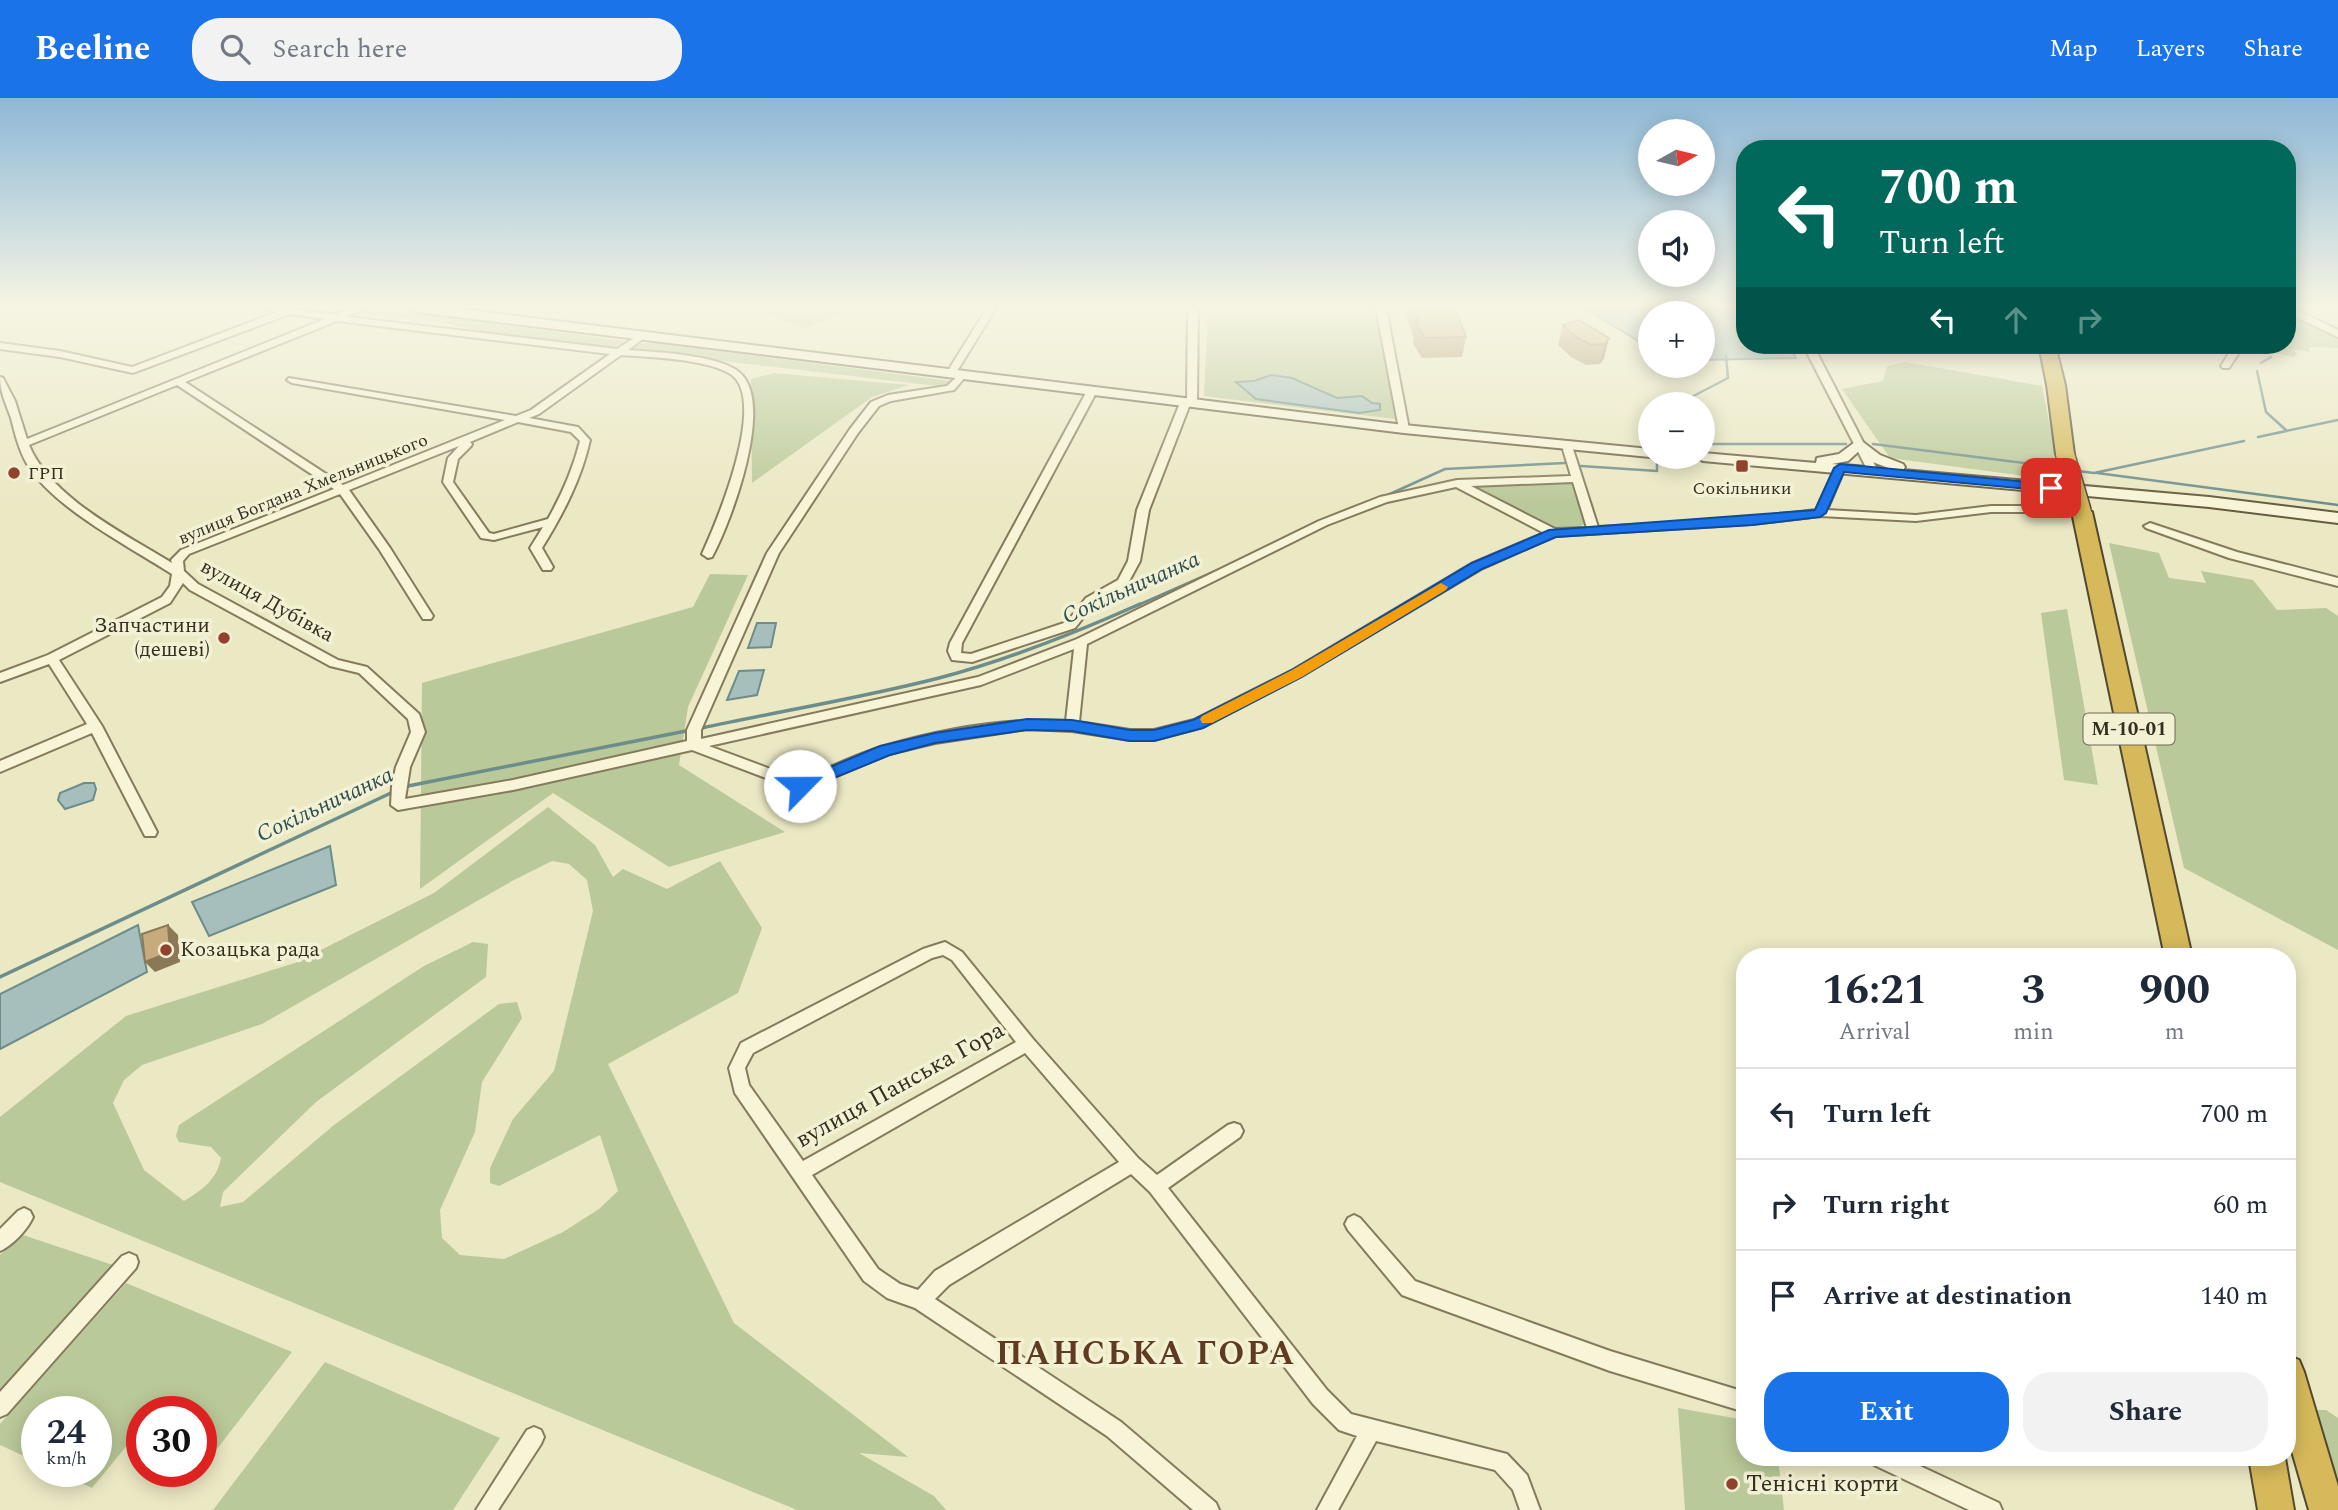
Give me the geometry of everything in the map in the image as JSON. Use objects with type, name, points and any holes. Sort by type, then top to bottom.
[{"type":"highway","name":"М-10-01","points":[[2054,374],[2065,454],[2082,512],[2177,948]]},
{"type":"highway","points":[[2296,1403],[2327,1510]]},
{"type":"highway","points":[[2268,1466],[2276,1510]]},
{"type":"main road","points":[[947,374],[1405,429],[1638,452]]},
{"type":"main road","points":[[1790,464],[1843,458],[1855,438],[1875,458],[1946,478]]},
{"type":"main road","points":[[1715,458],[2209,502],[2338,518]]},
{"type":"street","points":[[23,444],[202,374]]},
{"type":"street","name":"вулиця Богдана Хмельницького","points":[[0,678],[52,658],[166,600],[178,588],[180,574],[177,560],[186,552],[534,412],[587,374]]},
{"type":"street","points":[[708,554],[732,498],[744,454],[748,415],[741,380],[735,374]]},
{"type":"street","points":[[1092,391],[956,643],[954,651],[957,657],[972,658],[1071,625],[1090,601],[1123,582],[1134,561],[1143,510],[1190,403],[1191,374]]},
{"type":"street","points":[[1394,374],[1405,429]]},
{"type":"street","points":[[1823,374],[1873,471]]},
{"type":"street","points":[[694,745],[694,730],[772,553],[854,432],[875,404],[888,398],[950,388],[956,375]]},
{"type":"street","name":"вулиця Дубівка","points":[[0,380],[11,397],[23,444],[34,468],[57,492],[180,574],[194,587],[334,663],[363,670],[414,717],[418,732],[407,753],[397,794],[513,785],[694,745]]},
{"type":"street","points":[[292,380],[574,429],[585,440],[582,455],[553,521],[536,548],[547,567]]},
{"type":"street","points":[[180,383],[343,490],[427,616]]},
{"type":"street","points":[[472,438],[453,458],[448,482],[485,536],[494,537],[553,521]]},
{"type":"street","points":[[1567,446],[1593,529]]},
{"type":"street","points":[[1820,513],[1840,468]]},
{"type":"street","points":[[694,745],[981,681],[1081,642],[1324,523],[1384,499],[1457,483],[1576,479]]},
{"type":"street","points":[[1457,483],[1553,533]]},
{"type":"street","points":[[694,745],[800,786],[886,750],[935,738],[1027,724],[1072,726],[1130,736],[1154,735],[1198,724],[1297,673],[1477,566],[1553,533],[1752,521],[1820,513],[1916,518],[1991,509],[2024,509]]},
{"type":"street","points":[[2150,526],[2233,555],[2338,582]]},
{"type":"street","points":[[1072,726],[1081,642]]},
{"type":"street","points":[[52,658],[95,726],[150,832]]},
{"type":"street","points":[[0,767],[95,726]]},
{"type":"street","name":"вулиця Панська Гора","points":[[800,1171],[1027,1044],[957,956],[945,948],[928,953],[747,1048],[737,1068],[741,1088],[872,1275],[894,1291],[921,1301],[1114,1429],[1209,1510]]},
{"type":"street","points":[[1027,1044],[1132,1164],[1156,1186],[1320,1397],[1346,1423],[1500,1461],[1516,1474],[1526,1490],[1530,1510]]},
{"type":"street","points":[[1156,1186],[1234,1131]]},
{"type":"street","points":[[921,1301],[942,1278],[1132,1164]]},
{"type":"street","points":[[0,1242],[24,1217]]},
{"type":"street","points":[[1354,1224],[1409,1288],[1610,1361],[1736,1399]]},
{"type":"street","points":[[0,1407],[129,1262]]},
{"type":"street","points":[[1326,1510],[1371,1430]]},
{"type":"street","points":[[486,1510],[534,1437]]},
{"type":"street","points":[[1898,1466],[1992,1510]]},
{"type":"green space","points":[[784,374],[909,385],[872,397],[752,483],[751,379]]},
{"type":"green space","points":[[833,374],[896,374],[951,381],[945,387]]},
{"type":"green space","points":[[1205,374],[1387,374],[1395,419],[1204,396]]},
{"type":"green space","points":[[1885,374],[1973,374],[2042,386],[2061,481],[1890,458],[1842,389],[1883,381]]},
{"type":"green space","points":[[1572,481],[1577,485],[1587,522],[1576,530],[1557,531],[1466,484]]},
{"type":"green space","points":[[2109,543],[2159,553],[2169,578],[2206,583],[2201,571],[2253,580],[2277,610],[2326,608],[2338,616],[2338,950],[2184,868]]},
{"type":"green space","points":[[710,574],[748,575],[688,707],[679,765],[785,832],[669,867],[553,793],[420,889],[422,683],[693,607]]},
{"type":"green space","points":[[2067,609],[2098,785],[2064,780],[2041,613]]},
{"type":"green space","points":[[548,807],[595,845],[613,877],[623,869],[667,889],[720,861],[762,928],[738,993],[608,1064],[734,1323],[908,1457],[859,1453],[934,1496],[946,1510],[797,1510],[0,1182],[0,1117],[126,1016],[295,963],[434,893]],"holes":[[[552,861],[569,864],[587,880],[593,911],[554,1071],[513,1119],[490,1168],[490,1183],[499,1186],[600,1135],[618,1191],[599,1209],[563,1232],[504,1259],[460,1255],[442,1238],[440,1210],[475,1132],[482,1082],[522,1018],[517,1002],[499,1004],[334,1125],[243,1202],[220,1207],[223,1192],[316,1102],[486,977],[488,944],[473,942],[424,966],[179,1125],[176,1136],[179,1142],[211,1147],[221,1158],[208,1184],[197,1193],[184,1201],[144,1170],[113,1103],[124,1080],[142,1065],[262,1024],[512,881]]]},
{"type":"green space","points":[[20,1234],[113,1265],[0,1393],[0,1255]]},
{"type":"green space","points":[[126,1283],[292,1352],[217,1449],[217,1396],[126,1396],[126,1447],[112,1464],[112,1396],[25,1396]]},
{"type":"green space","points":[[325,1362],[500,1438],[453,1510],[213,1510]]},
{"type":"green space","points":[[21,1400],[21,1455],[0,1445],[0,1424]]},
{"type":"green space","name":"Тенісні корти","points":[[1678,1408],[1736,1418],[1736,1466],[1779,1466],[1784,1510],[1685,1510]]},
{"type":"green space","points":[[2326,1410],[2338,1418],[2338,1499],[2316,1412]]},
{"type":"water","points":[[1271,375],[1292,378],[1337,398],[1362,396],[1372,403],[1380,404],[1380,410],[1359,413],[1256,399],[1236,382],[1254,381]]},
{"type":"water","points":[[757,623],[776,623],[771,647],[748,648]]},
{"type":"water","points":[[764,670],[757,695],[727,700],[739,671]]},
{"type":"water","points":[[84,783],[94,783],[96,789],[93,800],[65,809],[58,800],[60,793]]},
{"type":"water","points":[[330,846],[336,885],[209,936],[192,902]]},
{"type":"water","points":[[138,925],[147,972],[0,1049],[0,994]]},
{"type":"building","points":[[168,925],[170,952],[145,962],[142,934]]},
{"type":"waterway","points":[[1701,392],[1728,378],[1728,374]]},
{"type":"waterway","points":[[2258,374],[2266,412],[2287,431]]},
{"type":"waterway","points":[[2287,431],[2338,420]]},
{"type":"waterway","points":[[2258,437],[2287,431]]},
{"type":"waterway","points":[[2078,471],[2094,473],[2244,441]]},
{"type":"waterway","points":[[1715,444],[1846,444]]},
{"type":"waterway","points":[[1873,444],[2064,468]]},
{"type":"waterway","name":"Сокільничанка","points":[[1381,498],[1445,469],[1565,463]]},
{"type":"waterway","points":[[1581,466],[1657,469]]},
{"type":"waterway","points":[[2097,473],[2338,505]]},
{"type":"waterway","name":"Сокільничанка","points":[[1136,606],[1236,562]]},
{"type":"waterway","name":"Сокільничанка","points":[[702,728],[880,692],[965,671],[1041,645],[1140,604]]},
{"type":"waterway","name":"Сокільничанка","points":[[403,787],[686,731]]},
{"type":"waterway","name":"Сокільничанка","points":[[0,977],[393,792]]},
{"type":"slow traffic","points":[[1207,719],[1297,673],[1441,587]]},
{"type":"place","name":"Сокільники","points":[[1742,466]]},
{"type":"place","name":"ГРП","points":[[14,473]]},
{"type":"place","name":"Запчастини (дешеві)","points":[[224,638]]},
{"type":"place","name":"Козацька рада","points":[[166,950]]},
{"type":"place","name":"Тенісні корти","points":[[1732,1484]]},
{"type":"district","name":"ПАНСЬКА ГОРА","points":[[1146,1354]]},
{"type":"route","points":[[800,786],[886,750],[935,738],[1027,724],[1072,726],[1130,736],[1173,732],[1198,724],[1297,673],[1477,566],[1553,533],[1752,521],[1820,513],[1840,468],[2051,488]]}]
